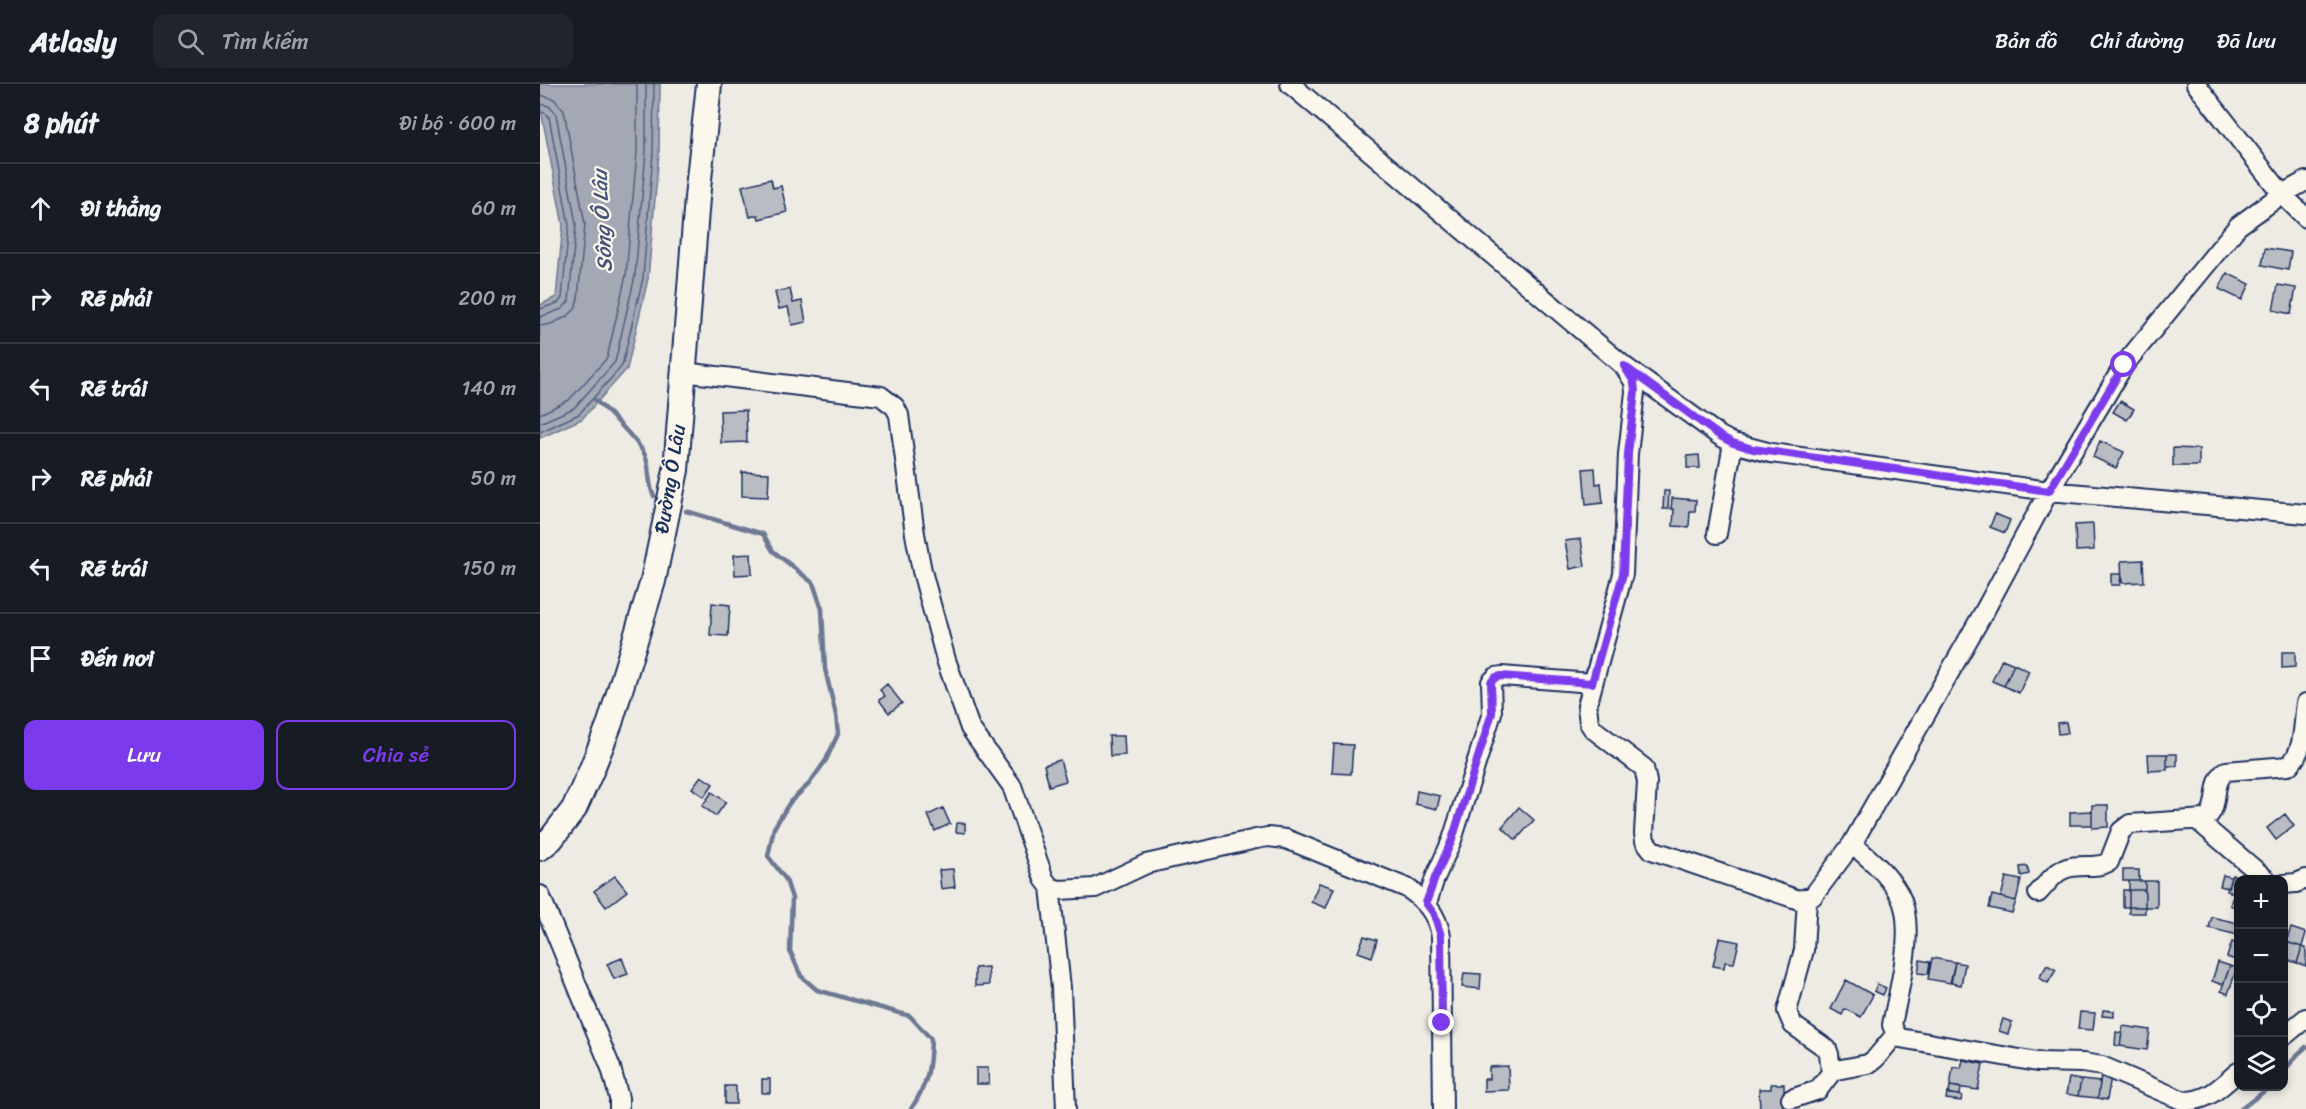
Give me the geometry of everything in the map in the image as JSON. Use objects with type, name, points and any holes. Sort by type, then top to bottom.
[{"type":"main road","name":"Đường Ô Lâu","points":[[540,848],[574,809],[591,771],[610,723],[650,589],[676,470],[697,198],[709,84]]},
{"type":"street","points":[[1290,84],[1624,366],[1733,443],[1771,453],[2049,491],[2306,514]]},
{"type":"street","points":[[2196,84],[2223,122],[2282,194],[2306,218]]},
{"type":"street","points":[[1624,366],[1634,382],[1635,392],[1628,454],[1623,574],[1592,683],[1587,706],[1589,723],[1593,729],[1644,768],[1647,782],[1644,833],[1648,846],[1652,850],[1799,900],[1807,899],[1813,896],[1852,844],[1985,610],[2049,491],[2124,365],[2238,226],[2282,194],[2306,181]]},
{"type":"street","points":[[683,372],[881,396],[895,406],[899,416],[909,496],[922,571],[946,660],[970,728],[1008,777],[1044,879],[1050,887],[1061,988],[1066,1109]]},
{"type":"street","points":[[1717,534],[1733,443]]},
{"type":"street","points":[[1426,903],[1452,840],[1489,723],[1493,705],[1491,682],[1496,677],[1502,676],[1592,683]]},
{"type":"street","points":[[2038,893],[2064,868],[2099,866],[2109,862],[2121,831],[2130,824],[2198,821],[2210,816],[2218,780],[2226,771],[2280,768],[2293,762],[2300,746],[2306,703]]},
{"type":"street","points":[[2198,821],[2262,875]]},
{"type":"street","points":[[1050,887],[1059,890],[1095,888],[1146,864],[1256,839],[1276,837],[1407,888],[1426,903],[1434,914],[1441,936],[1443,1109]]},
{"type":"street","points":[[1852,844],[1879,866],[1900,895],[1906,914],[1908,933],[1892,1025],[1896,1034],[1905,1039],[2037,1062],[2083,1063],[2102,1066],[2184,1101],[2196,1101],[2208,1096],[2234,1075]]},
{"type":"street","points":[[2288,884],[2306,879]]},
{"type":"street","points":[[540,895],[611,1068],[619,1098],[619,1109]]},
{"type":"street","points":[[1807,899],[1804,950],[1787,1011],[1793,1025],[1827,1049],[1831,1072]]},
{"type":"street","points":[[2288,1032],[2306,1018]]},
{"type":"street","points":[[1791,1099],[1818,1090],[1831,1072],[1868,1064],[1896,1034]]},
{"type":"water","name":"Sông Ô Lâu","points":[[540,84],[660,84],[659,153],[648,279],[627,369],[582,419],[540,438],[540,305],[556,297],[563,225],[541,111]]},
{"type":"building","points":[[771,179],[773,188],[781,186],[787,212],[759,219],[758,215],[750,217],[742,186]]},
{"type":"building","points":[[2265,248],[2291,252],[2288,270],[2262,265]]},
{"type":"building","points":[[2227,273],[2250,284],[2242,300],[2219,289]]},
{"type":"building","points":[[2278,285],[2296,288],[2291,314],[2273,310]]},
{"type":"building","points":[[790,289],[793,303],[802,301],[806,322],[792,325],[788,307],[779,309],[775,292]]},
{"type":"building","points":[[2120,401],[2134,409],[2127,420],[2113,412]]},
{"type":"building","points":[[746,410],[747,442],[721,443],[720,411]]},
{"type":"building","points":[[2100,441],[2124,452],[2116,468],[2093,457]]},
{"type":"building","points":[[2173,448],[2199,449],[2199,466],[2173,466]]},
{"type":"building","points":[[1699,455],[1700,468],[1687,468],[1687,456]]},
{"type":"building","points":[[1595,468],[1596,484],[1601,483],[1603,503],[1586,505],[1583,469]]},
{"type":"building","points":[[742,472],[769,473],[768,497],[742,496]]},
{"type":"building","points":[[1664,491],[1669,491],[1668,509],[1663,509]]},
{"type":"building","points":[[1672,498],[1696,500],[1695,511],[1690,511],[1689,527],[1673,526]]},
{"type":"building","points":[[1995,514],[2010,520],[2005,533],[1990,527]]},
{"type":"building","points":[[2093,524],[2094,550],[2076,551],[2075,525]]},
{"type":"building","points":[[1581,539],[1585,566],[1570,569],[1565,541]]},
{"type":"building","points":[[751,554],[752,574],[735,575],[734,555]]},
{"type":"building","points":[[2143,560],[2144,582],[2122,583],[2121,561]]},
{"type":"building","points":[[2111,574],[2121,574],[2120,585],[2111,585]]},
{"type":"building","points":[[712,603],[730,605],[728,636],[710,635]]},
{"type":"building","points":[[2282,652],[2295,652],[2295,667],[2282,668]]},
{"type":"building","points":[[2002,659],[2014,664],[2004,686],[1992,681]]},
{"type":"building","points":[[2014,664],[2029,671],[2019,693],[2004,686]]},
{"type":"building","points":[[887,684],[902,703],[889,713],[879,700],[885,696],[880,690]]},
{"type":"building","points":[[2066,722],[2068,733],[2058,734],[2057,723]]},
{"type":"building","points":[[1109,736],[1124,736],[1125,755],[1110,756]]},
{"type":"building","points":[[1334,744],[1353,745],[1351,774],[1332,773]]},
{"type":"building","points":[[2148,754],[2167,754],[2167,770],[2149,771]]},
{"type":"building","points":[[2167,754],[2177,754],[2177,766],[2167,766]]},
{"type":"building","points":[[1060,760],[1066,781],[1049,786],[1044,765]]},
{"type":"building","points":[[701,776],[713,784],[704,797],[692,788]]},
{"type":"building","points":[[1417,791],[1440,796],[1437,809],[1415,804]]},
{"type":"building","points":[[712,792],[726,802],[716,816],[702,806]]},
{"type":"building","points":[[2092,805],[2108,805],[2108,827],[2092,828]]},
{"type":"building","points":[[1519,807],[1534,820],[1516,840],[1502,827]]},
{"type":"building","points":[[943,808],[950,824],[935,831],[928,815]]},
{"type":"building","points":[[2092,811],[2092,825],[2070,825],[2070,812]]},
{"type":"building","points":[[2285,814],[2294,826],[2276,840],[2267,828]]},
{"type":"building","points":[[957,823],[965,823],[965,833],[956,832]]},
{"type":"building","points":[[2027,866],[2029,874],[2021,876],[2020,867]]},
{"type":"building","points":[[953,869],[955,887],[941,889],[939,870]]},
{"type":"building","points":[[2123,870],[2139,870],[2139,881],[2123,881]]},
{"type":"building","points":[[2223,875],[2231,877],[2228,888],[2220,886]]},
{"type":"building","points":[[2232,875],[2234,876],[2234,893],[2227,891]]},
{"type":"building","points":[[615,876],[627,891],[606,907],[594,891]]},
{"type":"building","points":[[2006,877],[2021,880],[2016,901],[2001,897]]},
{"type":"building","points":[[2129,881],[2145,881],[2145,890],[2129,890]]},
{"type":"building","points":[[2145,881],[2157,881],[2157,907],[2145,907]]},
{"type":"building","points":[[1319,883],[1334,888],[1326,908],[1311,902]]},
{"type":"building","points":[[2123,890],[2129,890],[2129,907],[2123,907]]},
{"type":"building","points":[[2129,890],[2145,890],[2145,907],[2129,907]]},
{"type":"building","points":[[2234,893],[2234,906],[2230,905]]},
{"type":"building","points":[[1992,895],[2016,901],[2012,913],[1989,908]]},
{"type":"building","points":[[2129,907],[2145,907],[2145,913],[2129,913]]},
{"type":"building","points":[[2212,917],[2234,922],[2234,934],[2209,928]]},
{"type":"building","points":[[2291,928],[2306,933],[2302,947],[2288,943]]},
{"type":"building","points":[[1364,936],[1377,940],[1372,957],[1358,952]]},
{"type":"building","points":[[1719,938],[1739,942],[1734,963],[1725,962],[1724,968],[1713,966]]},
{"type":"building","points":[[2232,942],[2234,943],[2234,960],[2227,957]]},
{"type":"building","points":[[2288,943],[2302,947],[2297,963],[2288,960]]},
{"type":"building","points":[[2302,947],[2306,948],[2306,966],[2297,963]]},
{"type":"building","points":[[622,958],[628,974],[614,979],[607,964]]},
{"type":"building","points":[[1932,958],[1955,962],[1950,983],[1928,979]]},
{"type":"building","points":[[1920,960],[1930,962],[1928,974],[1918,973]]},
{"type":"building","points":[[1955,962],[1965,964],[1961,985],[1951,983]]},
{"type":"building","points":[[2218,962],[2230,966],[2223,985],[2212,981]]},
{"type":"building","points":[[2047,965],[2056,970],[2048,983],[2039,978]]},
{"type":"building","points":[[2230,966],[2234,967],[2234,977],[2228,994],[2221,991]]},
{"type":"building","points":[[988,967],[989,985],[975,986],[975,968]]},
{"type":"building","points":[[1464,973],[1481,974],[1480,989],[1462,987]]},
{"type":"building","points":[[1846,980],[1873,995],[1861,1017],[1845,1009],[1842,1015],[1831,1009]]},
{"type":"building","points":[[1877,984],[1886,988],[1883,995],[1874,991]]},
{"type":"building","points":[[2103,1010],[2114,1011],[2114,1017],[2102,1016]]},
{"type":"building","points":[[2080,1012],[2095,1013],[2093,1030],[2078,1029]]},
{"type":"building","points":[[2003,1019],[2012,1022],[2008,1034],[1999,1031]]},
{"type":"building","points":[[2123,1026],[2150,1030],[2147,1050],[2120,1046]]},
{"type":"building","points":[[2116,1032],[2122,1033],[2120,1046],[2115,1045]]},
{"type":"building","points":[[1963,1060],[1983,1064],[1978,1090],[1950,1086],[1953,1067],[1961,1068]]},
{"type":"building","points":[[1508,1066],[1509,1090],[1484,1091],[1484,1079],[1489,1079],[1489,1067]]},
{"type":"building","points":[[976,1068],[988,1068],[989,1084],[976,1084]]},
{"type":"building","points":[[2101,1075],[2111,1076],[2107,1100],[2098,1098]]},
{"type":"building","points":[[2069,1078],[2081,1080],[2078,1096],[2066,1094]]},
{"type":"building","points":[[762,1079],[770,1079],[770,1093],[762,1093]]},
{"type":"building","points":[[2081,1080],[2100,1082],[2098,1098],[2078,1096]]},
{"type":"building","points":[[1771,1084],[1784,1084],[1784,1109],[1760,1109],[1759,1089],[1771,1089]]},
{"type":"building","points":[[725,1086],[736,1086],[736,1104],[725,1104]]},
{"type":"building","points":[[1950,1086],[1961,1088],[1960,1095],[1949,1094]]},
{"type":"building","points":[[1947,1093],[1962,1096],[1961,1101],[1946,1099]]},
{"type":"waterway","points":[[595,400],[641,448],[648,465],[650,486],[654,496]]},
{"type":"waterway","points":[[686,511],[763,534],[773,551],[813,583],[822,609],[825,669],[838,734],[826,760],[809,784],[790,802],[774,828],[768,856],[786,880],[792,898],[790,951],[801,976],[817,990],[910,1016],[931,1039],[927,1076],[911,1109]]},
{"type":"waterway","points":[[2288,1066],[2306,1047]]},
{"type":"waterway","points":[[2241,1109],[2264,1091]]},
{"type":"route","points":[[1442,1023],[1441,936],[1434,914],[1426,903],[1452,840],[1492,713],[1491,682],[1496,677],[1502,676],[1592,683],[1619,595],[1625,552],[1628,454],[1635,392],[1634,382],[1624,366],[1720,436],[1753,449],[2049,491],[2124,365]]}]
